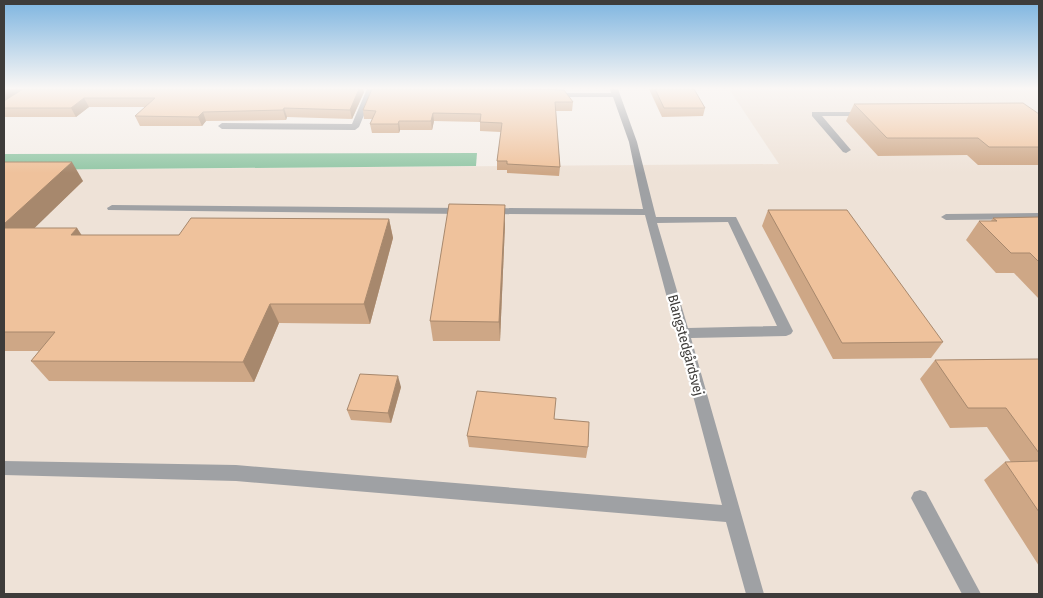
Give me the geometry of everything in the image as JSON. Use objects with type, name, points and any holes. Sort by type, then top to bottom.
[{"type":"street","points":[[222,126],[355,127],[359,117]]},
{"type":"street","name":"Blangstedgårdsvej","points":[[623,117],[632,142],[650,216],[755,594]]},
{"type":"street","points":[[818,117],[846,150]]},
{"type":"street","points":[[112,208],[650,216],[732,219],[786,331],[682,333]]},
{"type":"street","points":[[946,217],[1039,216]]},
{"type":"street","points":[[4,468],[236,473],[732,514]]},
{"type":"street","points":[[920,498],[972,594]]},
{"type":"shaded area","points":[[748,117],[1039,117],[1039,594],[4,594],[4,170],[779,164]]},
{"type":"green space","points":[[477,153],[476,166],[4,170],[4,154]]},
{"type":"building","points":[[373,117],[432,117],[431,121],[399,121],[398,124],[370,124]]},
{"type":"building","points":[[481,117],[556,117],[560,167],[507,164],[507,161],[497,161],[502,123],[480,122]]},
{"type":"building","points":[[867,117],[1039,117],[1039,147],[989,147],[978,138],[887,138]]},
{"type":"building","points":[[4,162],[72,162],[4,224]]},
{"type":"building","points":[[449,204],[505,205],[499,322],[430,321]]},
{"type":"building","points":[[768,210],[847,210],[943,342],[842,343]]},
{"type":"building","points":[[1039,217],[1039,262],[1030,253],[1011,253],[979,221],[997,221],[993,218]]},
{"type":"building","points":[[191,218],[389,219],[364,304],[270,304],[243,362],[31,361],[55,332],[4,332],[4,228],[77,228],[71,235],[179,235]]},
{"type":"building","points":[[1039,359],[1039,453],[1006,408],[968,408],[935,360]]},
{"type":"building","points":[[360,374],[398,376],[388,413],[347,410]]},
{"type":"building","points":[[477,391],[556,398],[554,419],[589,422],[588,447],[467,436]]},
{"type":"building","points":[[1039,461],[1039,512],[1005,462]]}]
